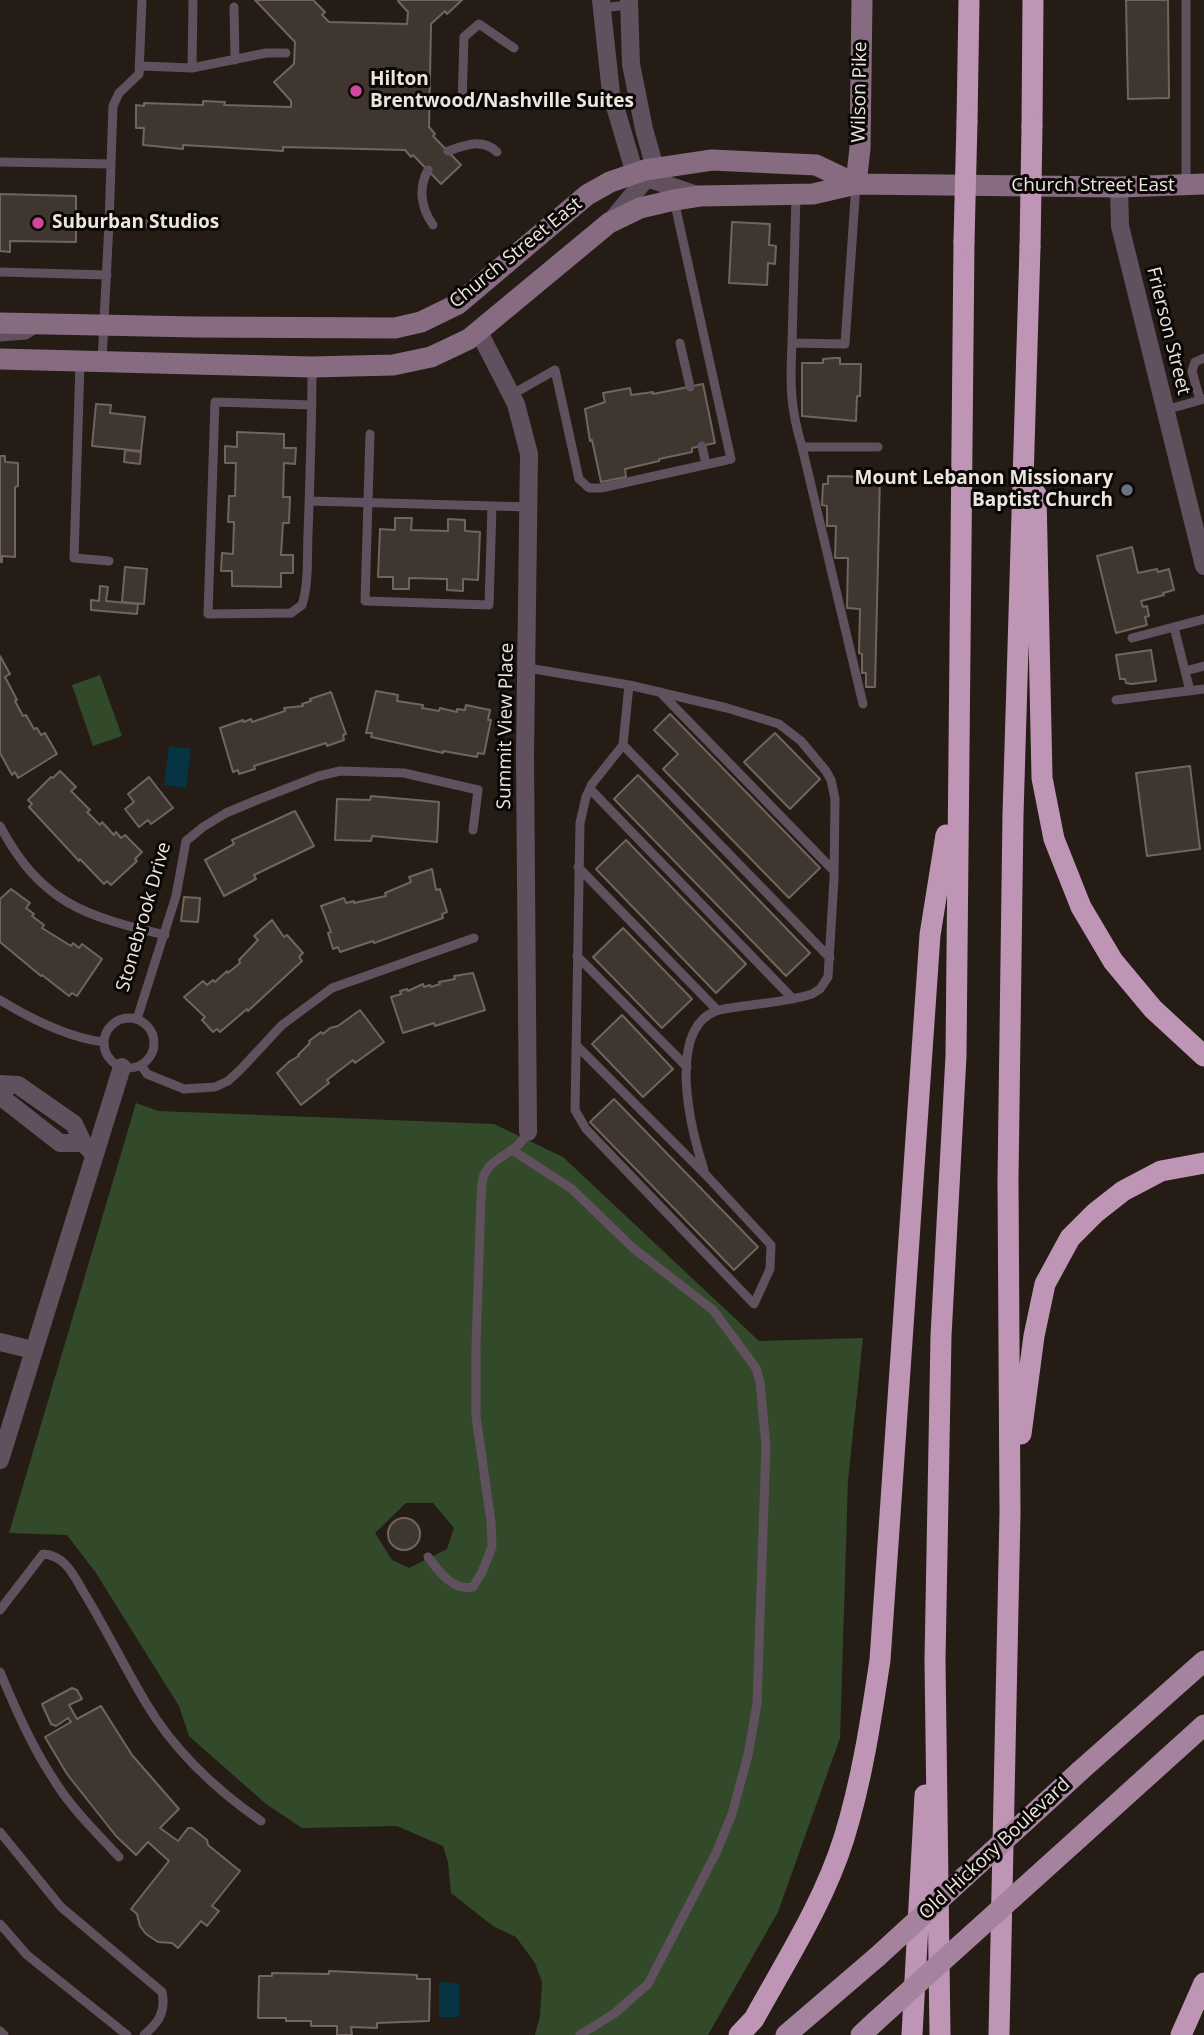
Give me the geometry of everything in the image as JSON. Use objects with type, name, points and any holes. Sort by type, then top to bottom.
[{"type":"highway","points":[[940,2035],[935,1660],[941,1336],[956,1056],[957,771],[969,0]]},
{"type":"highway","points":[[999,2035],[1010,1513],[1008,1179],[1013,815],[1030,247],[1033,0]]},
{"type":"highway","points":[[1030,247],[1042,778],[1054,838],[1081,907],[1113,961],[1153,1009],[1204,1056]]},
{"type":"highway","points":[[739,2035],[754,2019],[818,1901],[844,1839],[864,1763],[880,1660],[930,935],[957,771]]},
{"type":"highway","points":[[1010,1513],[1034,1336],[1045,1284],[1070,1238],[1095,1213],[1123,1191],[1161,1171],[1204,1163]]},
{"type":"highway","points":[[912,2035],[920,1849],[935,1660]]},
{"type":"highway","points":[[1181,2035],[1204,1983]]},
{"type":"main road","name":"Wilson Pike","points":[[856,184],[860,148],[862,0]]},
{"type":"main road","name":"Church Street East","points":[[0,323],[395,328],[421,322],[458,304],[587,195],[610,183],[712,160],[816,164],[856,184]]},
{"type":"main road","name":"Church Street East","points":[[0,359],[312,367],[357,367],[413,362],[447,351],[479,332],[549,270],[609,223],[639,208],[674,200],[701,196],[813,194],[856,184],[1119,187],[1195,185]]},
{"type":"main road","name":"Old Hickory Boulevard","points":[[786,2035],[877,1958],[1204,1661]]},
{"type":"main road","points":[[869,2028],[1204,1726]]},
{"type":"street","points":[[609,223],[646,173],[641,118],[631,64],[629,3]]},
{"type":"street","points":[[601,4],[611,93],[646,173],[701,196]]},
{"type":"street","name":"Frierson Street","points":[[1119,187],[1120,226],[1204,566]]},
{"type":"street","name":"Summit View Place","points":[[479,332],[521,416],[528,445],[530,507],[525,755],[527,1132]]},
{"type":"street","points":[[0,1460],[75,1224],[89,1149],[122,1067]]},
{"type":"street","points":[[1,1084],[5,1100],[60,1143],[89,1149]]},
{"type":"street","points":[[0,1342],[33,1350]]},
{"type":"lane","points":[[102,361],[113,106],[119,93],[139,74],[142,0]]},
{"type":"lane","points":[[192,68],[193,0]]},
{"type":"lane","points":[[1186,0],[1195,185]]},
{"type":"lane","points":[[601,4],[629,3]]},
{"type":"lane","points":[[234,7],[235,60]]},
{"type":"lane","points":[[462,104],[464,37],[479,24],[514,48]]},
{"type":"lane","points":[[141,66],[192,68],[266,53],[286,53]]},
{"type":"lane","points":[[447,151],[472,143],[487,144],[497,152]]},
{"type":"lane","points":[[0,162],[111,164]]},
{"type":"lane","points":[[428,170],[424,178],[422,199],[424,210],[433,225]]},
{"type":"lane","points":[[792,343],[845,344],[856,184]]},
{"type":"lane","points":[[796,194],[789,389],[793,416],[863,704]]},
{"type":"lane","points":[[511,395],[555,370],[579,480],[595,489],[731,459],[674,200]]},
{"type":"lane","points":[[109,223],[161,224]]},
{"type":"lane","points":[[0,272],[107,275]]},
{"type":"lane","points":[[0,337],[31,333],[40,324]]},
{"type":"lane","points":[[680,343],[690,387]]},
{"type":"lane","points":[[1165,410],[1202,400],[1192,371],[1195,362],[1204,358]]},
{"type":"lane","points":[[80,361],[74,558],[109,561]]},
{"type":"lane","points":[[312,367],[312,405],[306,587],[301,607],[296,612],[279,614],[208,614],[215,402],[312,405]]},
{"type":"lane","points":[[370,434],[365,601],[489,604],[492,506]]},
{"type":"lane","points":[[702,446],[706,464]]},
{"type":"lane","points":[[802,447],[878,447]]},
{"type":"lane","points":[[309,501],[530,507]]},
{"type":"lane","points":[[1132,638],[1204,620]]},
{"type":"lane","points":[[1174,627],[1190,691]]},
{"type":"lane","points":[[1185,671],[1204,666]]},
{"type":"lane","points":[[528,668],[628,685],[771,720],[801,741],[826,771],[834,790],[834,871],[828,977],[820,989],[812,994],[717,1010],[702,1020],[691,1035],[687,1053],[691,1124],[706,1175]]},
{"type":"lane","points":[[576,1045],[706,1175],[771,1245],[770,1269],[765,1286],[754,1304],[586,1129],[575,1110],[576,956],[580,823],[590,789],[623,745],[628,685]]},
{"type":"lane","points":[[1116,700],[1204,689]]},
{"type":"lane","points":[[660,692],[834,871]]},
{"type":"lane","points":[[623,745],[830,958]]},
{"type":"lane","name":"Stonebrook Drive","points":[[137,1019],[165,935],[186,841],[202,827],[226,813],[319,776],[340,771],[382,771],[430,778],[478,790],[472,831]]},
{"type":"lane","points":[[590,789],[793,999]]},
{"type":"lane","points":[[0,826],[31,874],[67,904],[108,922],[165,935]]},
{"type":"lane","points":[[578,867],[717,1010]]},
{"type":"lane","points":[[0,1000],[30,1019],[91,1041],[103,1042],[108,1058],[122,1067],[141,1065],[148,1074],[184,1090],[215,1087],[228,1081],[240,1070],[292,1016],[332,988],[474,938]]},
{"type":"lane","points":[[576,956],[687,1067]]},
{"type":"lane","name":"Stonebrook Drive","points":[[103,1042],[109,1027],[116,1021],[124,1018],[137,1019],[148,1025],[155,1040],[151,1056],[141,1065]]},
{"type":"lane","points":[[429,1557],[437,1570],[454,1585],[472,1587],[492,1547],[477,1416],[476,1346],[481,1198],[484,1176],[491,1165],[522,1144],[527,1132]]},
{"type":"lane","points":[[513,1150],[572,1189],[633,1248],[713,1310],[756,1368],[760,1382],[766,1446],[757,1704],[748,1755],[732,1814],[716,1853],[648,1984],[615,2014],[580,2035]]},
{"type":"lane","points":[[0,1610],[43,1553],[55,1554],[69,1568],[147,1705],[183,1754],[226,1797],[261,1821]]},
{"type":"lane","points":[[0,1672],[30,1737],[56,1784],[72,1806],[119,1857]]},
{"type":"lane","points":[[0,1832],[61,1908],[162,1992],[162,2014],[144,2035]]},
{"type":"lane","points":[[0,1924],[27,1955],[127,2035]]},
{"type":"lane","points":[[0,2031],[4,2035]]},
{"type":"green space","points":[[100,675],[122,736],[93,746],[72,685]]},
{"type":"green space","points":[[136,1103],[158,1111],[494,1124],[563,1157],[759,1341],[863,1338],[848,1480],[840,1738],[778,1912],[708,2035],[535,2035],[540,2016],[542,1982],[535,1963],[516,1937],[493,1926],[451,1893],[448,1862],[443,1846],[397,1826],[302,1828],[266,1804],[189,1736],[179,1706],[96,1573],[67,1535],[9,1533]],"holes":[[[406,1503],[433,1503],[454,1528],[447,1549],[409,1568],[392,1560],[375,1533]]]},
{"type":"water","points":[[169,746],[191,749],[186,788],[164,785]]},
{"type":"water","points":[[439,1982],[459,1983],[459,2017],[439,2017]]},
{"type":"building","name":"Hilton Brentwood/Nashville Suites","points":[[255,0],[313,0],[325,12],[322,15],[329,22],[407,24],[408,12],[399,0],[462,0],[431,24],[429,127],[435,134],[433,136],[461,165],[441,184],[405,150],[283,147],[283,151],[183,145],[183,149],[143,145],[144,128],[136,128],[136,105],[203,105],[203,101],[225,102],[224,105],[291,107],[291,101],[274,82],[294,64],[295,42]]},
{"type":"building","points":[[1126,0],[1168,0],[1169,98],[1128,99]]},
{"type":"building","name":"Suburban Studios","points":[[0,194],[76,196],[76,242],[10,241],[10,252],[0,251]]},
{"type":"building","points":[[732,222],[770,224],[769,245],[776,246],[775,264],[768,263],[767,285],[729,283]]},
{"type":"building","points":[[840,358],[840,364],[861,364],[856,421],[802,416],[802,363],[823,363],[823,359]]},
{"type":"building","points":[[703,384],[715,443],[692,448],[692,452],[625,469],[626,477],[601,482],[585,409],[605,402],[603,393],[630,388],[631,395],[653,394]]},
{"type":"building","points":[[96,404],[111,405],[110,413],[145,417],[141,451],[92,446]]},
{"type":"building","points":[[237,432],[284,434],[284,448],[296,448],[295,464],[284,463],[283,497],[290,497],[289,523],[283,523],[281,555],[293,555],[293,573],[281,573],[281,587],[232,586],[232,571],[221,571],[222,553],[233,554],[234,522],[228,522],[229,496],[235,496],[236,463],[225,463],[225,446],[237,447]]},
{"type":"building","points":[[125,450],[141,452],[140,464],[124,462]]},
{"type":"building","points":[[0,456],[5,456],[5,462],[18,463],[18,486],[15,487],[15,557],[2,556],[2,562],[0,562]]},
{"type":"building","points":[[828,476],[880,477],[875,687],[866,687],[866,673],[862,673],[862,654],[859,653],[860,609],[847,608],[848,558],[835,558],[836,526],[827,526],[827,506],[822,505],[823,484],[828,484]]},
{"type":"building","points":[[395,518],[412,518],[411,530],[448,531],[448,519],[465,520],[465,531],[480,532],[478,580],[463,579],[463,591],[447,590],[447,579],[409,578],[409,589],[393,589],[393,577],[378,577],[380,529],[395,530]]},
{"type":"building","points":[[1132,547],[1138,573],[1169,569],[1174,590],[1141,601],[1143,607],[1147,606],[1147,625],[1116,633],[1097,556]]},
{"type":"building","points":[[125,567],[147,569],[144,604],[122,602]]},
{"type":"building","points":[[100,586],[108,587],[106,601],[138,604],[137,614],[91,610],[91,600],[99,601]]},
{"type":"building","points":[[1151,650],[1156,681],[1131,684],[1120,679],[1116,655]]},
{"type":"building","points":[[0,656],[10,674],[5,677],[23,716],[26,715],[41,735],[45,733],[57,754],[18,778],[15,772],[12,775],[0,753]]},
{"type":"building","points":[[376,691],[398,695],[397,701],[423,705],[422,708],[439,711],[440,708],[457,712],[457,709],[465,710],[466,705],[490,710],[488,720],[491,720],[484,754],[478,753],[477,757],[443,753],[371,737],[372,733],[366,733]]},
{"type":"building","points":[[331,692],[346,734],[343,735],[344,740],[327,746],[326,743],[254,766],[255,769],[239,774],[238,770],[233,772],[220,728],[243,720],[244,722],[251,719],[252,722],[285,711],[284,708],[303,706],[302,704],[311,701],[310,699]]},
{"type":"building","points":[[670,714],[820,868],[789,898],[663,769],[678,754],[654,730]]},
{"type":"building","points":[[775,733],[820,779],[790,809],[744,762]]},
{"type":"building","points":[[1190,766],[1200,849],[1147,856],[1136,773]]},
{"type":"building","points":[[60,771],[76,787],[71,791],[90,810],[87,812],[100,825],[102,822],[114,835],[116,832],[121,838],[125,835],[142,852],[135,859],[137,861],[111,885],[107,881],[104,884],[80,859],[79,861],[29,807],[32,804],[28,800]]},
{"type":"building","points":[[638,775],[810,953],[786,976],[614,799]]},
{"type":"building","points":[[149,777],[173,808],[151,824],[148,820],[139,827],[125,809],[134,802],[128,794]]},
{"type":"building","points":[[371,796],[439,802],[437,842],[372,836],[371,841],[335,840],[337,799],[370,800]]},
{"type":"building","points":[[295,811],[314,846],[254,875],[256,879],[224,896],[205,860],[234,844],[232,840]]},
{"type":"building","points":[[626,840],[746,964],[716,993],[596,869]]},
{"type":"building","points":[[432,869],[436,890],[440,889],[447,912],[442,914],[443,918],[374,943],[373,941],[340,952],[338,947],[333,949],[328,933],[331,932],[321,906],[344,898],[346,903],[354,903],[386,896],[385,893],[411,882],[409,877]]},
{"type":"building","points":[[11,889],[30,903],[26,908],[44,925],[42,928],[71,946],[73,943],[79,948],[82,944],[102,959],[77,996],[72,993],[69,996],[0,942],[0,899]]},
{"type":"building","points":[[184,897],[200,898],[198,922],[181,921]]},
{"type":"building","points":[[272,920],[284,937],[287,935],[303,953],[299,957],[302,961],[248,1011],[247,1009],[220,1032],[217,1029],[213,1032],[202,1020],[205,1017],[184,997],[203,981],[207,985],[213,980],[215,982],[240,963],[239,960],[258,940],[254,936]]},
{"type":"building","points":[[623,928],[692,999],[662,1028],[593,957]]},
{"type":"building","points":[[473,973],[485,1010],[403,1033],[391,997],[401,994],[400,991],[408,991],[423,984],[424,987],[431,987],[440,984],[439,982],[455,979],[454,976]]},
{"type":"building","points":[[360,1010],[384,1042],[355,1063],[353,1060],[301,1105],[277,1073],[299,1056],[309,1041],[321,1032],[323,1034],[338,1026]]},
{"type":"building","points":[[622,1015],[673,1069],[643,1097],[592,1044]]},
{"type":"building","points":[[614,1099],[758,1247],[734,1270],[590,1122]]},
{"type":"building","points":[[404,1518],[416,1522],[420,1534],[416,1546],[404,1550],[392,1546],[388,1534],[392,1522]]},
{"type":"building","points":[[72,1688],[77,1690],[82,1699],[69,1705],[77,1719],[101,1706],[132,1755],[179,1809],[160,1828],[178,1841],[188,1828],[192,1828],[240,1871],[212,1906],[219,1911],[207,1926],[201,1921],[178,1948],[172,1943],[158,1942],[146,1934],[140,1926],[137,1914],[131,1909],[169,1861],[148,1842],[136,1855],[116,1836],[67,1774],[45,1737],[71,1722],[68,1718],[56,1726],[51,1724],[42,1704]]},
{"type":"building","points":[[329,1971],[417,1975],[417,1979],[430,1979],[429,2021],[377,2023],[377,2028],[351,2027],[352,2035],[337,2035],[337,2026],[311,2026],[311,2021],[286,2021],[286,2018],[258,2018],[259,1976],[272,1976],[272,1973],[329,1974]]},
{"type":"place","name":"Hilton Brentwood/Nashville Suites","points":[[356,91]]},
{"type":"place","name":"Suburban Studios","points":[[38,223]]},
{"type":"place","name":"Mount Lebanon Missionary Baptist Church","points":[[1127,490]]}]
